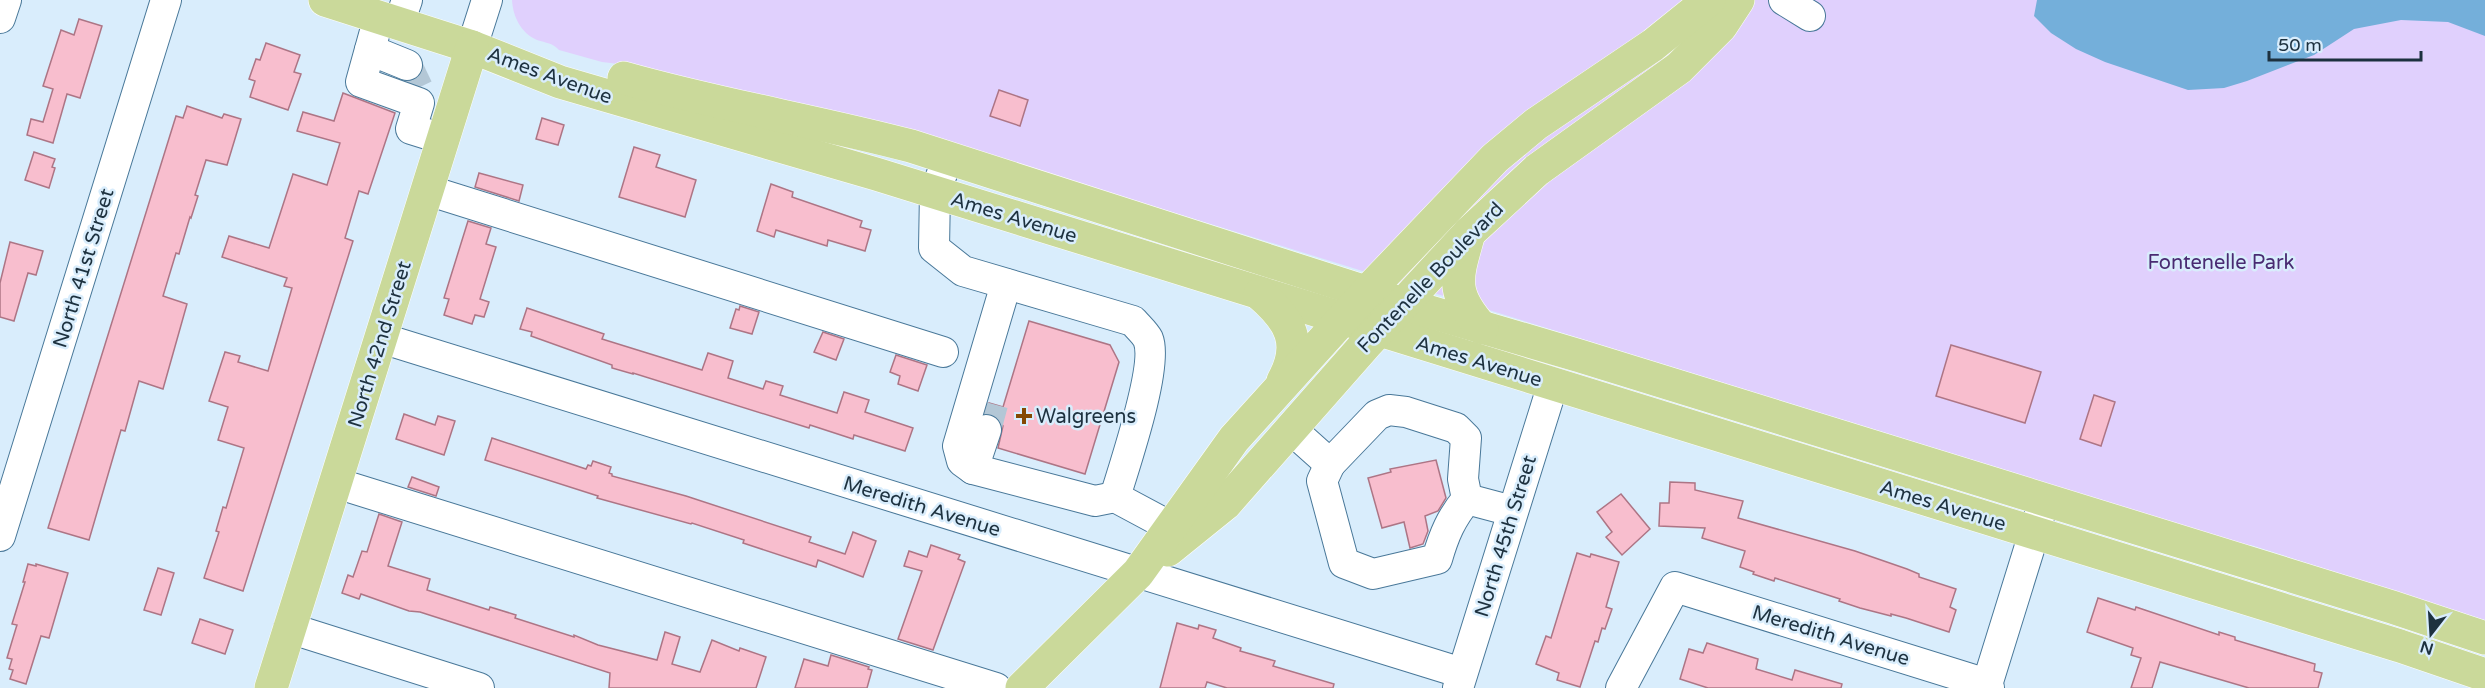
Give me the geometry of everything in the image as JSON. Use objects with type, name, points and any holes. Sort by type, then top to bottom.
[{"type":"main road","name":"Fontenelle Boulevard","points":[[1138,573],[1234,439],[1367,292],[1495,158],[1536,124],[1653,45],[1709,0]]},
{"type":"main road","name":"Fontenelle Boulevard","points":[[1022,688],[1138,573],[1225,504],[1379,330],[1470,232],[1537,170],[1679,68],[1721,26],[1738,0]]},
{"type":"main road","name":"Ames Avenue","points":[[340,2],[395,14],[560,82],[935,192],[2400,646],[2485,675]]},
{"type":"main road","name":"Ames Avenue","points":[[472,47],[566,62],[651,86],[844,128],[948,158],[1403,304],[2392,607],[2485,638]]},
{"type":"main road","name":"North 42nd Street","points":[[271,688],[472,47]]},
{"type":"main road","points":[[1470,232],[1461,264],[1459,294],[1468,312],[1482,328]]},
{"type":"main road","points":[[1259,293],[1285,319],[1291,331],[1292,359],[1279,390]]},
{"type":"main road","points":[[1652,414],[1708,420],[1810,449],[1832,451],[1845,446],[1850,441]]},
{"type":"street","points":[[0,18],[6,0]]},
{"type":"street","name":"North 41st Street","points":[[0,536],[166,0]]},
{"type":"street","name":"North 42nd Street","points":[[472,47],[487,0]]},
{"type":"street","points":[[1784,0],[1810,16]]},
{"type":"street","points":[[395,14],[402,79],[411,129],[443,139]]},
{"type":"street","points":[[948,158],[935,192],[934,248],[963,271],[1133,321],[1148,340],[1150,361],[1140,410],[1115,497]]},
{"type":"street","points":[[427,190],[943,352]]},
{"type":"street","points":[[1006,284],[958,446],[962,461],[973,469],[1095,501],[1115,497],[1171,527]]},
{"type":"street","name":"Meredith Avenue","points":[[381,339],[1138,573],[1460,681]]},
{"type":"street","points":[[973,469],[990,417],[981,366]]},
{"type":"street","name":"North 45th Street","points":[[1460,681],[1553,384]]},
{"type":"street","points":[[1389,410],[1406,412],[1456,428],[1466,438],[1462,479],[1467,500],[1453,515],[1437,559],[1373,574],[1344,563],[1322,481],[1330,464],[1377,415],[1389,410]]},
{"type":"street","points":[[1292,429],[1330,464]]},
{"type":"street","points":[[336,483],[996,688]]},
{"type":"street","points":[[1467,500],[1512,511]]},
{"type":"street","points":[[1988,687],[2044,501]]},
{"type":"street","name":"Meredith Avenue","points":[[1621,688],[1675,587],[1988,687]]},
{"type":"street","points":[[290,628],[479,688]]},
{"type":"green space","name":"Fontenelle Park","points":[[512,0],[2485,0],[2485,620],[2251,545],[2238,548],[2027,486],[2025,476],[881,122],[602,62],[559,50],[531,37],[522,29],[516,18]]},
{"type":"water","points":[[2037,0],[2485,0],[2485,36],[2448,22],[2401,20],[2354,29],[2314,55],[2247,81],[2224,88],[2188,90],[2105,62],[2076,49],[2051,33],[2034,16]]},
{"type":"building","points":[[79,19],[102,26],[80,98],[67,94],[53,143],[27,135],[31,119],[43,122],[53,89],[43,86],[61,30],[74,35]]},
{"type":"building","points":[[266,43],[300,55],[294,72],[301,74],[288,110],[250,97],[255,81],[249,79],[256,59],[260,60]]},
{"type":"building","points":[[999,90],[1028,100],[1020,126],[990,116]]},
{"type":"building","points":[[343,93],[395,113],[368,194],[359,191],[345,238],[353,241],[243,591],[204,578],[219,532],[216,531],[223,507],[226,508],[244,448],[218,440],[228,407],[209,401],[225,352],[240,356],[238,362],[268,371],[292,288],[284,286],[287,278],[222,257],[229,236],[269,248],[293,174],[327,185],[340,143],[297,131],[303,112],[334,121]]},
{"type":"building","points":[[187,106],[222,118],[224,114],[241,119],[227,165],[206,160],[195,195],[198,196],[179,254],[176,253],[163,296],[187,304],[163,389],[139,381],[125,431],[121,430],[89,540],[48,528],[176,116],[183,118]]},
{"type":"building","points":[[542,118],[564,125],[558,145],[536,139]]},
{"type":"building","points":[[634,147],[660,155],[656,167],[696,180],[685,217],[619,197]]},
{"type":"building","points":[[34,152],[55,159],[52,167],[55,168],[49,188],[25,180]]},
{"type":"building","points":[[479,173],[523,185],[519,201],[475,187]]},
{"type":"building","points":[[771,184],[793,192],[792,197],[862,221],[860,227],[871,230],[865,251],[828,240],[827,246],[776,230],[774,237],[757,231]]},
{"type":"building","points":[[468,221],[491,228],[486,244],[496,247],[480,299],[489,302],[484,317],[475,315],[472,324],[444,315],[449,299],[444,298]]},
{"type":"building","points":[[10,242],[43,251],[36,275],[28,273],[14,321],[0,317],[0,283]]},
{"type":"building","points":[[740,306],[759,312],[752,334],[730,328],[736,309],[739,310]]},
{"type":"building","points":[[527,308],[604,334],[602,339],[702,370],[708,353],[733,361],[728,378],[763,389],[766,381],[783,386],[780,395],[837,413],[844,392],[869,400],[865,412],[913,428],[905,451],[854,435],[853,439],[810,425],[809,428],[612,368],[612,365],[531,336],[532,332],[520,329]]},
{"type":"building","name":"Walgreens","points":[[1029,321],[1110,345],[1119,362],[1085,474],[998,448],[1003,426],[998,418],[986,413],[989,403],[1003,407]]},
{"type":"building","points":[[823,332],[844,339],[836,360],[814,352]]},
{"type":"building","points":[[1951,345],[2041,372],[2025,423],[1936,396]]},
{"type":"building","points":[[896,355],[927,365],[918,391],[898,384],[900,376],[890,372]]},
{"type":"building","points":[[2094,395],[2115,402],[2101,446],[2080,439]]},
{"type":"building","points":[[404,414],[435,425],[438,416],[455,421],[444,455],[396,439]]},
{"type":"building","points":[[492,438],[586,469],[593,461],[611,467],[609,473],[612,476],[686,496],[811,537],[809,542],[845,554],[853,532],[876,541],[863,577],[818,560],[816,567],[692,523],[597,498],[598,496],[485,460]]},
{"type":"building","points":[[1436,460],[1446,498],[1438,511],[1425,516],[1428,531],[1423,544],[1410,548],[1404,522],[1382,528],[1368,478],[1391,472],[1390,469]]},
{"type":"building","points":[[412,477],[439,487],[436,496],[408,487]]},
{"type":"building","points":[[1670,482],[1695,483],[1695,490],[1743,501],[1738,518],[1855,551],[1956,589],[1950,607],[1956,610],[1949,632],[1906,618],[1860,608],[1839,601],[1840,599],[1775,578],[1774,581],[1753,574],[1754,572],[1740,567],[1745,551],[1702,538],[1705,528],[1659,526],[1660,503],[1669,503]]},
{"type":"building","points":[[1621,494],[1650,529],[1622,555],[1606,537],[1612,532],[1597,512]]},
{"type":"building","points":[[379,514],[402,522],[388,566],[430,579],[427,590],[489,610],[490,607],[516,615],[515,618],[574,637],[574,635],[598,645],[657,660],[665,632],[680,637],[672,664],[700,672],[712,640],[739,651],[740,648],[766,657],[756,688],[609,688],[610,673],[361,594],[359,599],[342,593],[348,575],[353,577],[362,551],[367,552]]},
{"type":"building","points":[[931,545],[960,555],[958,559],[965,562],[933,650],[898,639],[922,571],[904,566],[909,551],[927,557]]},
{"type":"building","points":[[1577,553],[1590,557],[1591,554],[1619,562],[1606,607],[1612,609],[1605,629],[1602,628],[1598,642],[1595,641],[1580,687],[1557,680],[1559,673],[1536,664],[1546,636],[1551,638]]},
{"type":"building","points":[[28,564],[68,573],[49,638],[41,636],[26,684],[10,679],[13,670],[9,669],[12,659],[7,658],[17,625],[12,624]]},
{"type":"building","points":[[158,568],[174,573],[161,615],[144,610]]},
{"type":"building","points":[[2098,598],[2135,610],[2136,607],[2219,635],[2219,632],[2235,637],[2235,640],[2315,664],[2314,671],[2322,673],[2318,688],[2249,688],[2160,662],[2152,688],[2131,688],[2141,658],[2131,655],[2133,648],[2087,632]]},
{"type":"building","points":[[200,619],[233,630],[225,654],[192,643]]},
{"type":"building","points":[[1177,623],[1198,629],[1199,625],[1216,630],[1213,638],[1241,648],[1240,651],[1275,661],[1273,666],[1334,684],[1333,688],[1227,688],[1207,682],[1205,688],[1160,688]]},
{"type":"building","points":[[1707,643],[1758,659],[1756,669],[1792,680],[1795,670],[1842,684],[1841,688],[1708,688],[1680,679],[1689,649],[1703,653]]},
{"type":"building","points":[[831,655],[869,667],[868,669],[872,670],[867,688],[795,688],[804,659],[828,666]]},
{"type":"tunnel","points":[[407,65],[418,88]]},
{"type":"tunnel","points":[[986,430],[993,404]]},
{"type":"place","name":"Walgreens","points":[[1024,416]]}]
